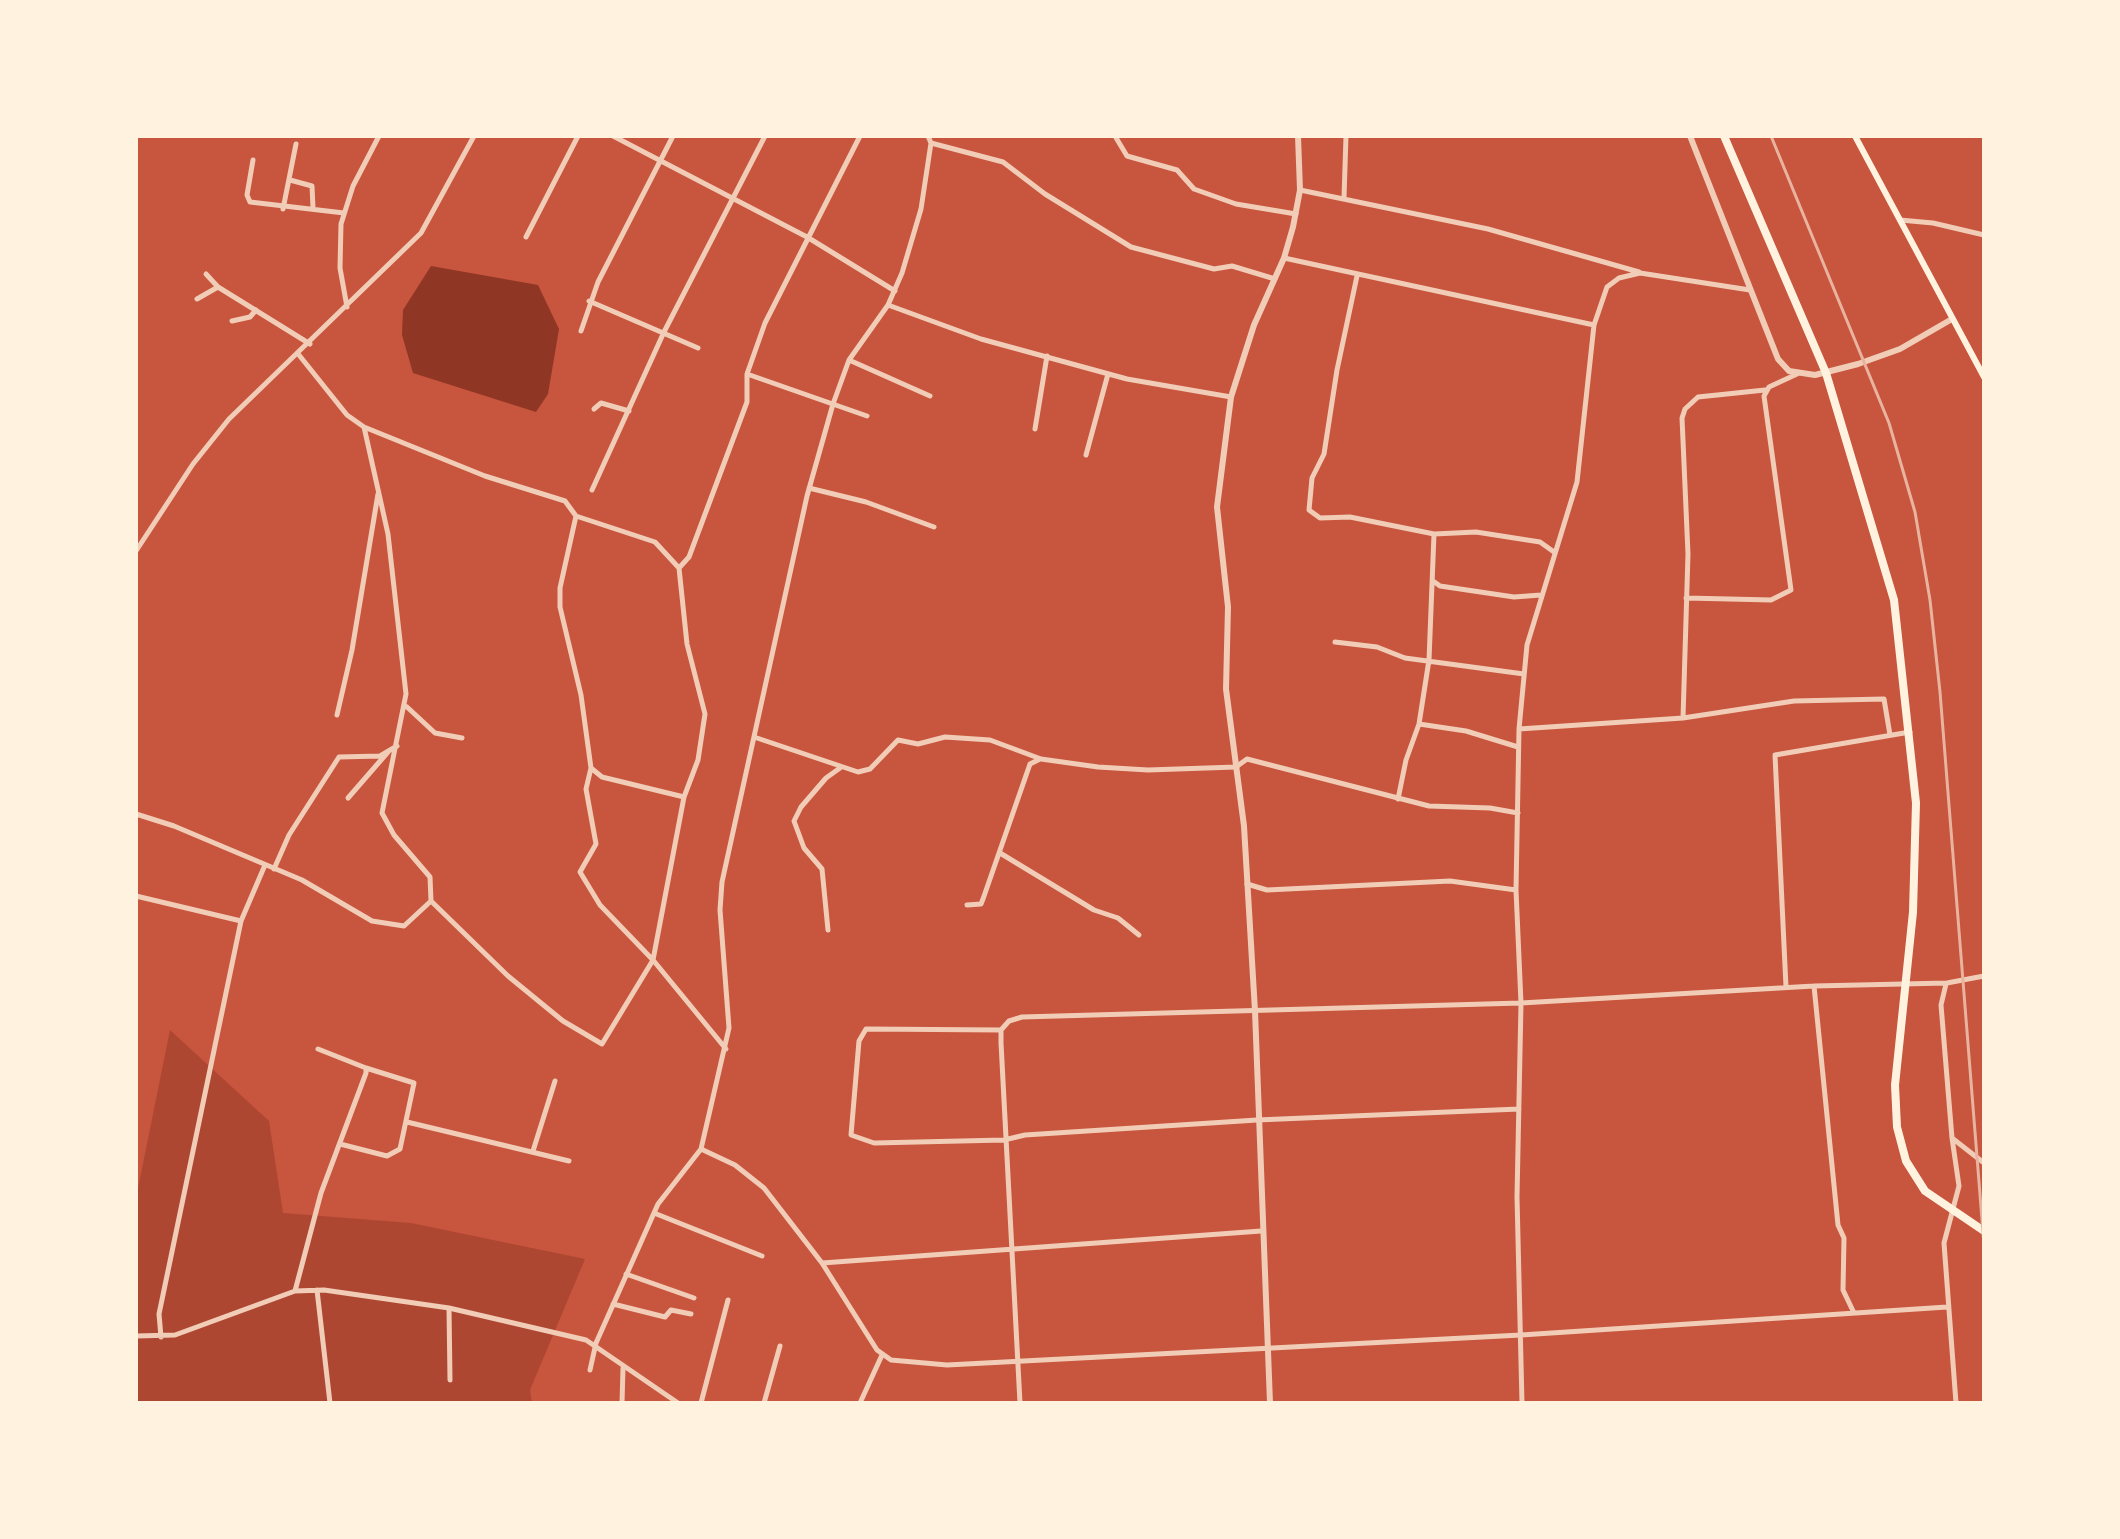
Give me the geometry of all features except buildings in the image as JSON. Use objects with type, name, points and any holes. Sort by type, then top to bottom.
[{"type":"highway","points":[[1724,136],[1826,373],[1894,600],[1911,732],[1916,803],[1913,912],[1895,1085],[1897,1127],[1906,1161],[1925,1191],[1984,1231]]},
{"type":"main road","points":[[1855,136],[1984,377]]},
{"type":"street","points":[[347,308],[340,268],[344,213],[353,186],[379,136]]},
{"type":"street","points":[[136,551],[220,430],[421,233],[474,136]]},
{"type":"street","points":[[526,237],[578,136]]},
{"type":"street","points":[[613,136],[807,237],[895,291]]},
{"type":"street","points":[[581,331],[589,301],[673,136]]},
{"type":"street","points":[[592,490],[664,332],[765,136]]},
{"type":"street","points":[[679,568],[689,557],[747,402],[747,374],[765,323],[860,136]]},
{"type":"street","points":[[590,1370],[596,1343],[654,1213],[701,1149],[729,1028],[720,910],[722,882],[809,488],[849,360],[895,291],[921,209],[931,143],[928,136]]},
{"type":"street","points":[[1115,136],[1127,156],[1177,170],[1194,189],[1236,204],[1296,214]]},
{"type":"street","points":[[1270,1403],[1261,1231],[1255,1011],[1247,884],[1226,689],[1228,607],[1217,507],[1231,397],[1254,325],[1284,258],[1296,214],[1300,190],[1298,136]]},
{"type":"street","points":[[1344,198],[1346,136]]},
{"type":"street","points":[[1690,136],[1778,359],[1782,366],[1797,374]]},
{"type":"street","points":[[931,143],[1003,162],[1058,203],[1131,247],[1214,269],[1232,266],[1275,279]]},
{"type":"street","points":[[283,209],[296,144]]},
{"type":"street","points":[[253,160],[247,200],[283,209],[313,208],[344,213]]},
{"type":"street","points":[[290,180],[312,186],[313,208]]},
{"type":"street","points":[[1300,190],[1488,229],[1640,273],[1750,290]]},
{"type":"street","points":[[1900,220],[1933,223],[1984,235]]},
{"type":"street","points":[[1284,258],[1594,325]]},
{"type":"street","points":[[1522,1403],[1521,1003],[1516,890],[1518,747],[1527,645],[1577,482],[1594,325],[1607,287],[1619,278],[1640,273]]},
{"type":"street","points":[[206,274],[218,287],[310,344]]},
{"type":"street","points":[[1357,276],[1337,370],[1324,454],[1312,478],[1309,510],[1320,518],[1350,517],[1434,534],[1476,532],[1540,542],[1554,552]]},
{"type":"street","points":[[197,299],[218,287]]},
{"type":"street","points":[[589,301],[698,348]]},
{"type":"street","points":[[888,305],[981,339],[1108,374],[1231,397]]},
{"type":"street","points":[[232,321],[250,317],[256,310]]},
{"type":"street","points":[[1683,718],[1685,409],[1707,394],[1765,390],[1797,374],[1826,373],[1900,349],[1952,319]]},
{"type":"street","points":[[299,355],[347,415],[364,427],[499,481],[565,501],[576,516],[648,539],[679,568],[687,644],[705,714],[698,760],[684,797],[653,960],[605,1043],[598,1044],[508,976],[431,901],[430,877],[394,835],[382,813],[406,707],[396,591],[378,485],[364,427]]},
{"type":"street","points":[[1035,429],[1047,356]]},
{"type":"street","points":[[849,360],[930,396]]},
{"type":"street","points":[[747,374],[867,416]]},
{"type":"street","points":[[1086,455],[1108,374]]},
{"type":"street","points":[[1686,598],[1771,600],[1791,590],[1764,404],[1765,390]]},
{"type":"street","points":[[594,409],[601,403],[629,411]]},
{"type":"street","points":[[337,715],[352,650],[378,485]]},
{"type":"street","points":[[809,488],[866,502],[934,527]]},
{"type":"street","points":[[576,516],[560,588],[560,607],[581,695],[591,768],[586,789],[596,844],[580,872],[600,905],[653,960],[726,1049]]},
{"type":"street","points":[[1398,799],[1406,760],[1419,724],[1429,660],[1434,534]]},
{"type":"street","points":[[1433,581],[1440,586],[1514,597],[1541,595]]},
{"type":"street","points":[[1335,642],[1524,674]]},
{"type":"street","points":[[1519,729],[1683,718],[1794,701],[1884,699],[1890,735]]},
{"type":"street","points":[[406,707],[435,733],[462,738]]},
{"type":"street","points":[[1419,724],[1466,731],[1518,747]]},
{"type":"street","points":[[1786,987],[1775,755],[1911,732]]},
{"type":"street","points":[[754,737],[843,768],[865,772],[898,740],[918,744],[945,737],[990,740],[1041,759],[1148,770],[1236,767],[1247,759],[1429,806],[1490,808],[1518,813]]},
{"type":"street","points":[[274,869],[289,835],[339,757],[346,754],[362,758],[398,746]]},
{"type":"street","points":[[348,798],[388,751]]},
{"type":"street","points":[[967,905],[981,904],[1030,764],[1041,759]]},
{"type":"street","points":[[591,768],[602,777],[621,784],[684,797]]},
{"type":"street","points":[[828,930],[822,869],[804,848],[794,821],[801,807],[826,778],[836,768],[843,768]]},
{"type":"street","points":[[136,814],[174,826],[274,869],[372,921],[404,926],[431,901]]},
{"type":"street","points":[[1000,853],[1094,910],[1118,918],[1139,935]]},
{"type":"street","points":[[161,1337],[159,1314],[241,921],[265,865]]},
{"type":"street","points":[[1247,884],[1267,890],[1450,881],[1493,884],[1516,890]]},
{"type":"street","points":[[136,896],[241,921]]},
{"type":"street","points":[[1020,1403],[1004,1140],[1001,1030],[1009,1021],[1022,1017],[1521,1003],[1786,987],[1947,983],[1984,976]]},
{"type":"street","points":[[1947,983],[1941,1005],[1959,1186],[1944,1243],[1956,1403]]},
{"type":"street","points":[[1814,986],[1838,1225],[1844,1238],[1843,1290],[1854,1313]]},
{"type":"street","points":[[1001,1030],[866,1029],[859,1041],[851,1135],[865,1142],[1004,1140],[1025,1135],[1257,1120],[1519,1109]]},
{"type":"street","points":[[318,1049],[414,1083],[400,1149],[392,1156],[340,1144]]},
{"type":"street","points":[[295,1291],[321,1193],[364,1083],[366,1068]]},
{"type":"street","points":[[533,1151],[555,1081]]},
{"type":"street","points":[[407,1122],[569,1161]]},
{"type":"street","points":[[1952,1138],[1984,1163]]},
{"type":"street","points":[[701,1149],[735,1165],[764,1188],[822,1263],[882,1355],[891,1360],[947,1365],[1521,1335],[1947,1307]]},
{"type":"street","points":[[654,1213],[762,1256]]},
{"type":"street","points":[[822,1263],[1261,1231]]},
{"type":"street","points":[[626,1274],[694,1298]]},
{"type":"street","points":[[136,1336],[175,1335],[295,1291],[317,1290],[449,1308],[596,1343],[623,1368],[678,1403]]},
{"type":"street","points":[[317,1290],[330,1403]]},
{"type":"street","points":[[701,1403],[728,1300]]},
{"type":"street","points":[[613,1304],[665,1317],[671,1310],[691,1314]]},
{"type":"street","points":[[449,1308],[450,1380]]},
{"type":"street","points":[[764,1403],[780,1346]]},
{"type":"street","points":[[860,1403],[882,1355]]},
{"type":"street","points":[[622,1403],[623,1368]]},
{"type":"shaded area","points":[[431,266],[538,285],[559,329],[548,394],[536,412],[413,373],[402,335],[403,310]]},
{"type":"shaded area","points":[[170,1030],[269,1121],[283,1213],[411,1223],[585,1259],[530,1390],[532,1403],[136,1403],[136,1198]]},
{"type":"railway","points":[[1771,136],[1889,423],[1915,512],[1930,600],[1940,692],[1984,1245]]}]
